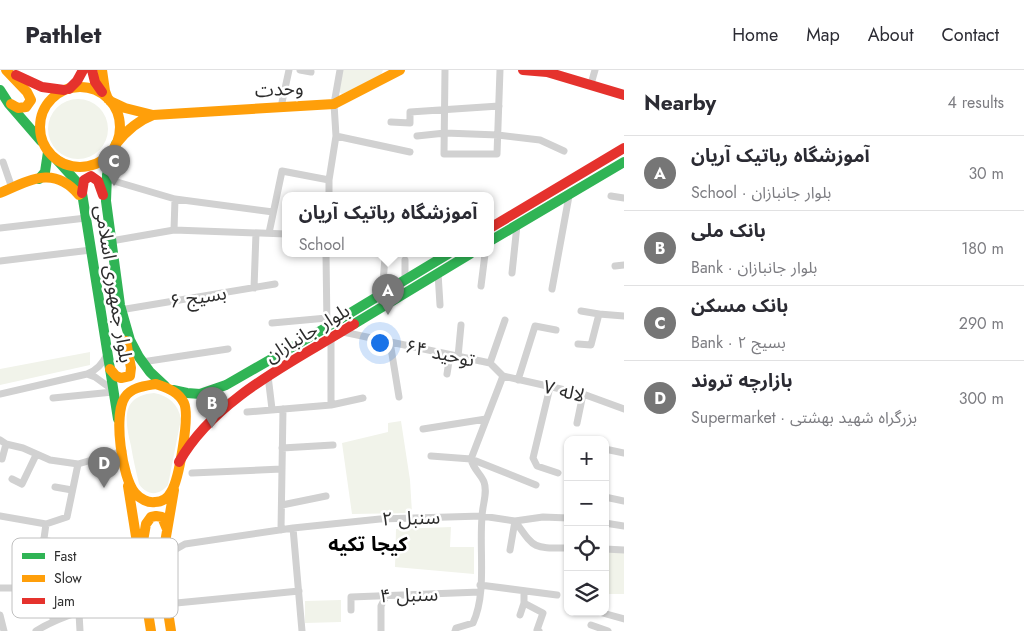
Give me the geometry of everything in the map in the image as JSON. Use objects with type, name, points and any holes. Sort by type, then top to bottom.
[{"type":"main road","points":[[8,70],[36,85],[66,89],[83,87],[92,89],[108,99]]},
{"type":"main road","points":[[8,70],[28,92],[31,100],[26,107],[22,108],[9,104]]},
{"type":"main road","points":[[66,89],[73,80],[76,70]]},
{"type":"main road","points":[[42,142],[39,131],[44,109],[49,101],[77,81],[83,70]]},
{"type":"main road","points":[[0,90],[48,152],[57,160],[67,165],[78,167],[90,166],[110,154],[116,144],[120,124],[118,115],[95,82],[92,70]]},
{"type":"main road","name":"وحدت","points":[[116,144],[134,124],[142,118],[153,115],[334,104],[400,70]]},
{"type":"main road","points":[[523,70],[547,72],[624,95]]},
{"type":"main road","points":[[102,75],[108,99]]},
{"type":"main road","name":"وحدت","points":[[108,99],[125,108],[153,115]]},
{"type":"main road","name":"بلوار جمهوری اسلامی","points":[[116,144],[107,180],[106,201],[120,313],[142,362],[152,375],[179,396],[187,411],[187,426],[174,486],[166,538]]},
{"type":"main road","points":[[494,226],[624,148]]},
{"type":"main road","points":[[39,179],[45,172],[48,152]]},
{"type":"main road","name":"بلوار جمهوری اسلامی","points":[[57,160],[76,181],[83,197],[136,538]]},
{"type":"main road","points":[[494,239],[624,162]]},
{"type":"main road","points":[[0,193],[53,176],[62,178],[83,197]]},
{"type":"main road","points":[[83,197],[84,180],[88,177],[94,177],[98,181],[106,201]]},
{"type":"main road","name":"بلوار جانبازان","points":[[118,423],[122,405],[132,392],[148,384],[191,395],[210,392],[226,385],[327,323],[382,294],[443,257]]},
{"type":"main road","name":"بلوار جانبازان","points":[[179,462],[207,424],[226,406],[268,376],[465,257]]},
{"type":"main road","points":[[110,369],[115,375],[123,379],[128,378],[131,374],[120,313]]},
{"type":"main road","points":[[210,392],[206,399],[209,406],[215,408],[226,406]]},
{"type":"main road","points":[[127,479],[139,497],[150,503],[168,497],[174,486]]},
{"type":"main road","points":[[144,538],[147,520],[152,516],[159,516],[164,520],[167,529]]},
{"type":"main road","points":[[149,618],[151,631]]},
{"type":"main road","name":"بلوار جمهوری اسلامی","points":[[169,618],[171,631]]},
{"type":"street","points":[[281,107],[289,70]]},
{"type":"street","points":[[300,70],[310,72]]},
{"type":"street","points":[[328,192],[336,136],[334,104],[340,70]]},
{"type":"street","points":[[445,70],[444,154],[497,154],[500,70]]},
{"type":"street","points":[[591,84],[594,70]]},
{"type":"street","points":[[391,122],[410,123],[410,112],[499,106]]},
{"type":"street","points":[[417,136],[445,133],[498,135],[540,140],[564,151]]},
{"type":"street","points":[[336,136],[410,152]]},
{"type":"street","points":[[3,162],[12,188]]},
{"type":"street","points":[[269,233],[282,171],[329,180]]},
{"type":"street","points":[[107,180],[175,199],[273,212]]},
{"type":"street","points":[[552,289],[569,196]]},
{"type":"street","points":[[611,196],[624,198]]},
{"type":"street","points":[[174,230],[175,199]]},
{"type":"street","points":[[0,228],[86,218]]},
{"type":"street","points":[[512,273],[517,225]]},
{"type":"street","points":[[111,241],[174,230],[282,234]]},
{"type":"street","points":[[254,288],[256,233]]},
{"type":"street","points":[[0,261],[91,250]]},
{"type":"street","points":[[272,323],[327,323],[326,257]]},
{"type":"street","points":[[428,266],[430,257]]},
{"type":"street","points":[[481,286],[485,257]]},
{"type":"street","points":[[382,294],[385,258]]},
{"type":"street","points":[[405,260],[406,280]]},
{"type":"street","points":[[614,266],[624,266]]},
{"type":"street","points":[[438,273],[440,305]]},
{"type":"street","name":"بسیج ۶","points":[[120,313],[275,284]]},
{"type":"street","points":[[581,311],[624,316]]},
{"type":"street","points":[[578,344],[592,345],[599,314]]},
{"type":"street","points":[[490,363],[504,320]]},
{"type":"street","points":[[458,357],[461,325]]},
{"type":"street","points":[[518,380],[535,326],[556,330]]},
{"type":"street","name":"توحید ۶۴","points":[[342,332],[490,363],[503,376]]},
{"type":"street","points":[[331,339],[331,405]]},
{"type":"street","points":[[390,342],[399,397]]},
{"type":"street","points":[[142,362],[228,349]]},
{"type":"street","points":[[0,394],[87,374],[95,370],[108,355]]},
{"type":"street","points":[[447,374],[450,355]]},
{"type":"street","points":[[87,374],[95,377],[113,391]]},
{"type":"street","points":[[268,376],[272,409]]},
{"type":"street","points":[[455,631],[456,628],[473,624],[475,619],[480,589],[482,516],[485,495],[484,482],[472,465],[471,460],[503,376]]},
{"type":"street","name":"لاله ۷","points":[[503,376],[583,394],[624,409]]},
{"type":"street","points":[[550,387],[533,458],[537,466],[558,472]]},
{"type":"street","points":[[53,398],[113,391]]},
{"type":"street","points":[[577,423],[583,394]]},
{"type":"street","points":[[247,412],[331,405],[363,398]]},
{"type":"street","points":[[282,530],[283,409]]},
{"type":"street","points":[[423,428],[486,419]]},
{"type":"street","points":[[2,459],[3,442],[23,448],[50,460],[78,464],[123,451]]},
{"type":"street","points":[[282,448],[333,446]]},
{"type":"street","points":[[609,450],[624,453]]},
{"type":"street","points":[[12,479],[22,484],[36,455]]},
{"type":"street","points":[[431,456],[471,460],[536,485]]},
{"type":"street","points":[[0,516],[46,524],[67,517],[78,464]]},
{"type":"street","points":[[192,473],[282,469]]},
{"type":"street","points":[[55,487],[72,490]]},
{"type":"street","points":[[282,505],[326,496]]},
{"type":"street","points":[[609,498],[624,500]]},
{"type":"street","name":"سنبل ۲","points":[[178,548],[184,544],[293,528],[380,519],[482,516],[515,521],[543,517],[564,518]]},
{"type":"street","points":[[515,521],[531,543],[540,548],[564,548]]},
{"type":"street","points":[[510,550],[515,521]]},
{"type":"street","points":[[44,538],[46,524]]},
{"type":"street","points":[[609,524],[624,526]]},
{"type":"street","points":[[293,528],[302,631]]},
{"type":"street","points":[[609,549],[624,550]]},
{"type":"street","name":"سنبل ۴","points":[[351,610],[351,597],[480,589],[557,595]]},
{"type":"street","points":[[520,615],[524,603],[524,591]]},
{"type":"street","points":[[178,603],[299,592]]},
{"type":"street","points":[[381,631],[381,606],[386,596]]},
{"type":"street","points":[[524,603],[543,613],[537,630],[539,631]]},
{"type":"street","points":[[0,614],[4,631]]},
{"type":"street","points":[[609,614],[624,618]]},
{"type":"street","points":[[36,631],[60,618]]},
{"type":"street","points":[[79,618],[80,631]]},
{"type":"street","points":[[591,625],[599,630],[608,631]]},
{"type":"shaded area","points":[[342,70],[383,70],[380,77],[342,94],[339,92]]},
{"type":"shaded area","points":[[72,99],[84,99],[95,104],[103,112],[108,123],[106,141],[95,154],[84,159],[72,159],[61,154],[53,146],[48,135],[48,123],[53,112],[61,104]]},
{"type":"shaded area","points":[[90,352],[90,365],[0,385],[0,369]]},
{"type":"shaded area","points":[[154,393],[164,396],[172,402],[178,409],[181,419],[168,485],[157,493],[146,491],[139,484],[127,428],[130,404],[143,395]]},
{"type":"shaded area","points":[[401,421],[410,480],[412,513],[352,514],[342,443],[388,432],[388,423]]},
{"type":"shaded area","points":[[451,527],[450,547],[474,547],[474,574],[395,567],[396,529]]},
{"type":"shaded area","points":[[609,549],[624,549],[624,594],[609,594]]},
{"type":"shaded area","points":[[341,600],[341,622],[305,623],[305,601]]},
{"type":"traffic: fast","points":[[0,90],[9,104],[41,141]]},
{"type":"traffic: fast","points":[[116,144],[107,175],[106,201],[120,305],[130,340],[139,357],[150,372],[165,386]]},
{"type":"traffic: fast","points":[[39,179],[45,172],[48,152]]},
{"type":"traffic: fast","points":[[57,160],[76,181],[82,193],[118,419]]},
{"type":"traffic: fast","points":[[494,239],[624,162]]},
{"type":"traffic: fast","points":[[173,390],[200,394],[226,385],[443,257]]},
{"type":"traffic: fast","points":[[354,324],[465,257]]},
{"type":"traffic: fast","points":[[210,392],[206,399],[209,406],[215,408],[226,406]]},
{"type":"traffic: slow","points":[[6,70],[27,92],[31,100],[26,107],[18,108],[11,104]]},
{"type":"traffic: slow","points":[[102,70],[108,99]]},
{"type":"traffic: slow","points":[[153,115],[334,104],[400,70]]},
{"type":"traffic: slow","points":[[80,87],[95,90],[108,99],[117,112],[120,127],[117,142],[108,155],[95,164],[80,167],[65,164],[52,155],[43,142],[40,127],[43,112],[52,99],[65,90],[80,87]]},
{"type":"traffic: slow","points":[[110,101],[125,108],[153,115],[132,127],[116,144]]},
{"type":"traffic: slow","points":[[0,193],[32,180],[51,178],[60,180],[70,186],[79,195]]},
{"type":"traffic: slow","points":[[110,369],[116,376],[121,378],[130,376],[131,368],[126,341]]},
{"type":"traffic: slow","points":[[156,384],[172,391],[182,399],[186,421],[183,448],[174,485],[166,498],[152,502],[139,497],[130,485],[123,461],[119,431],[121,406],[125,397],[131,391],[156,384]]},
{"type":"traffic: slow","points":[[128,486],[136,538]]},
{"type":"traffic: slow","points":[[166,538],[174,490]]},
{"type":"traffic: slow","points":[[144,538],[146,524],[151,517],[162,517],[167,529]]},
{"type":"traffic: slow","points":[[149,618],[151,631]]},
{"type":"traffic: slow","points":[[169,618],[171,631]]},
{"type":"traffic: jam","points":[[69,89],[77,81],[83,70]]},
{"type":"traffic: jam","points":[[92,70],[95,82],[102,92]]},
{"type":"traffic: jam","points":[[523,70],[547,72],[624,95]]},
{"type":"traffic: jam","points":[[16,75],[42,87],[64,90]]},
{"type":"traffic: jam","points":[[494,226],[624,148]]},
{"type":"traffic: jam","points":[[82,193],[84,180],[91,176],[98,181],[103,195]]},
{"type":"traffic: jam","points":[[179,462],[194,439],[234,400],[281,367],[354,324]]},
{"type":"place","name":"بانک مسکن","points":[[114,186]]},
{"type":"place","name":"آموزشگاه رباتیک آریان","points":[[388,315]]},
{"type":"place","name":"بانک ملی","points":[[212,428]]},
{"type":"place","name":"بازارچه تروند","points":[[104,488]]},
{"type":"district","name":"کیجا تکیه","points":[[368,544]]}]
